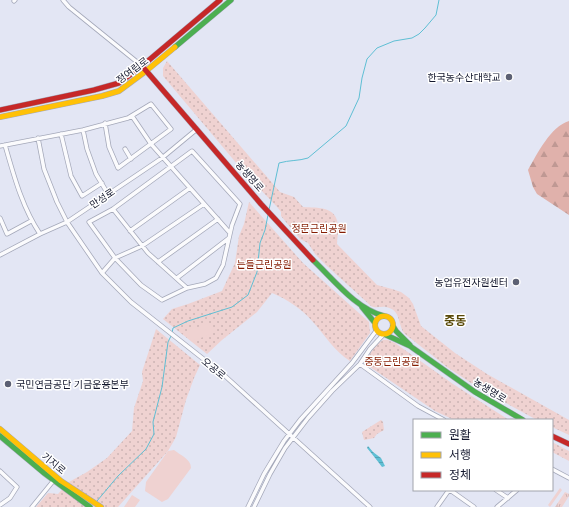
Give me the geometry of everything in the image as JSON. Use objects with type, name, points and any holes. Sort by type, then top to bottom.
[{"type":"street","name":"농생명로","points":[[63,0],[69,7],[142,66],[280,224],[327,274],[360,304]]},
{"type":"street","name":"정여립로","points":[[0,110],[119,83],[142,66],[220,0]]},
{"type":"street","name":"정여립로","points":[[0,117],[102,96],[119,91],[146,71],[231,0]]},
{"type":"street","points":[[0,146],[82,130],[105,123],[128,118],[151,104],[171,129],[118,168],[109,147],[105,123]]},
{"type":"street","points":[[132,116],[150,144],[230,233]]},
{"type":"street","name":"만성로","points":[[0,255],[67,222],[162,158],[197,129]]},
{"type":"street","points":[[82,130],[94,168],[108,194]]},
{"type":"street","points":[[61,134],[71,176],[82,196],[102,183]]},
{"type":"street","name":"오공로","points":[[38,138],[44,169],[57,202],[67,222],[102,273],[131,302],[225,376],[370,507]]},
{"type":"street","points":[[5,145],[16,183],[31,221],[40,234]]},
{"type":"street","points":[[125,149],[131,159]]},
{"type":"street","points":[[192,151],[240,204],[232,225],[223,265],[216,278],[205,284],[187,288],[162,300],[141,285],[115,258],[89,222],[113,209],[170,167],[192,151]]},
{"type":"street","points":[[130,231],[190,188]]},
{"type":"street","points":[[102,273],[115,258],[142,246],[204,204]]},
{"type":"street","points":[[113,209],[142,246],[187,288]]},
{"type":"street","points":[[0,218],[7,234],[31,221]]},
{"type":"street","points":[[158,262],[218,219]]},
{"type":"street","points":[[176,278],[229,238]]},
{"type":"street","points":[[360,304],[378,315],[390,318],[396,331],[410,346]]},
{"type":"street","points":[[248,507],[264,474],[289,435],[310,409],[352,363],[376,331],[375,323],[360,304]]},
{"type":"street","points":[[375,323],[378,318],[384,316]]},
{"type":"street","points":[[254,507],[280,457],[293,438],[322,402],[360,364],[370,349],[392,329],[393,326]]},
{"type":"street","points":[[376,331],[395,338],[410,346]]},
{"type":"street","name":"농생명로","points":[[410,346],[475,392],[521,419]]},
{"type":"street","points":[[360,364],[418,406],[442,419]]},
{"type":"street","name":"기지로","points":[[0,429],[54,479]]},
{"type":"street","name":"기지로","points":[[0,436],[23,457],[67,488],[90,507]]},
{"type":"street","points":[[553,436],[569,444]]},
{"type":"street","points":[[553,470],[569,478]]},
{"type":"street","points":[[0,471],[16,487],[10,498],[0,505]]},
{"type":"street","points":[[32,507],[54,479]]},
{"type":"street","name":"기지로","points":[[67,488],[101,507]]},
{"type":"street","points":[[437,507],[448,491]]},
{"type":"street","points":[[450,491],[474,507]]},
{"type":"street","points":[[498,491],[508,498]]},
{"type":"street","points":[[497,507],[516,491]]},
{"type":"green space","name":"정문근린공원","points":[[167,61],[280,192],[294,197],[303,207],[325,209],[334,214],[338,225],[337,244],[377,285],[401,292],[409,298],[413,304],[421,326],[455,353],[487,374],[569,420],[569,435],[553,427],[553,419],[535,419],[471,383],[447,367],[405,334],[395,311],[386,307],[371,306],[315,254],[308,243],[300,239],[281,216],[281,212],[278,208],[243,171],[163,76],[163,68]]},
{"type":"green space","points":[[569,121],[569,215],[537,194],[533,187],[528,170],[550,134],[562,124]]},
{"type":"green space","name":"는들근린공원","points":[[249,202],[303,263],[369,322],[370,333],[350,361],[334,348],[309,317],[289,301],[272,293],[257,312],[207,354],[163,319],[172,309],[222,291],[235,263],[239,236],[244,224]]},
{"type":"green space","points":[[210,324],[213,328],[211,333],[194,340],[191,340],[188,337],[187,333],[189,330]]},
{"type":"green space","points":[[156,329],[200,365],[186,400],[176,437],[168,451],[118,507],[36,507],[48,493],[58,494],[69,482],[107,458],[132,431],[134,408],[143,381],[142,372]]},
{"type":"green space","name":"중동근린공원","points":[[383,340],[388,340],[395,343],[453,384],[507,419],[452,419],[435,411],[367,365],[366,362],[378,344]]},
{"type":"green space","points":[[381,420],[383,422],[384,430],[377,434],[374,438],[364,440],[362,432]]},
{"type":"green space","points":[[553,443],[569,451],[569,461],[553,453]]},
{"type":"green space","points":[[174,450],[189,462],[191,468],[168,499],[162,502],[145,491],[146,482],[168,451]]},
{"type":"green space","points":[[560,488],[562,490],[550,507],[548,505]]},
{"type":"green space","points":[[565,492],[569,494],[569,496],[562,507],[555,507]]},
{"type":"green space","points":[[132,495],[140,500],[135,507],[124,507]]},
{"type":"water","points":[[368,446],[381,458],[385,466],[382,467],[367,448]]},
{"type":"waterway","points":[[269,210],[279,163],[308,158],[346,126],[359,98],[367,59],[377,48],[394,41],[412,38],[419,34],[436,15],[439,0]]},
{"type":"waterway","points":[[172,333],[173,328],[188,321],[232,307],[248,295],[257,272],[260,243],[265,230],[268,215]]},
{"type":"waterway","points":[[97,501],[118,476],[146,449],[154,434],[153,422],[162,387],[168,342],[171,336]]},
{"type":"traffic: fast","points":[[175,47],[231,0]]},
{"type":"traffic: fast","points":[[313,260],[346,293],[364,307],[384,316]]},
{"type":"traffic: fast","points":[[362,307],[375,323]]},
{"type":"traffic: fast","points":[[393,326],[410,345]]},
{"type":"traffic: fast","points":[[386,335],[410,346],[475,392],[521,419]]},
{"type":"traffic: fast","points":[[0,436],[44,473],[90,507]]},
{"type":"traffic: slow","points":[[0,117],[102,96],[119,91],[175,47]]},
{"type":"traffic: slow","points":[[380,316],[388,316],[393,321],[393,325],[391,332],[388,334],[380,334],[375,329],[375,321],[380,316]]},
{"type":"traffic: slow","points":[[0,429],[61,481],[101,507]]},
{"type":"traffic: jam","points":[[0,110],[94,90],[119,83],[142,66],[220,0]]},
{"type":"traffic: jam","points":[[142,66],[261,204],[313,260]]},
{"type":"traffic: jam","points":[[553,436],[569,444]]},
{"type":"place","name":"한국농수산대학교","points":[[509,77]]},
{"type":"place","name":"농업유전자원센터","points":[[516,282]]},
{"type":"place","name":"국민연금공단 기금운용본부","points":[[8,384]]},
{"type":"district","name":"중동","points":[[455,321]]}]
